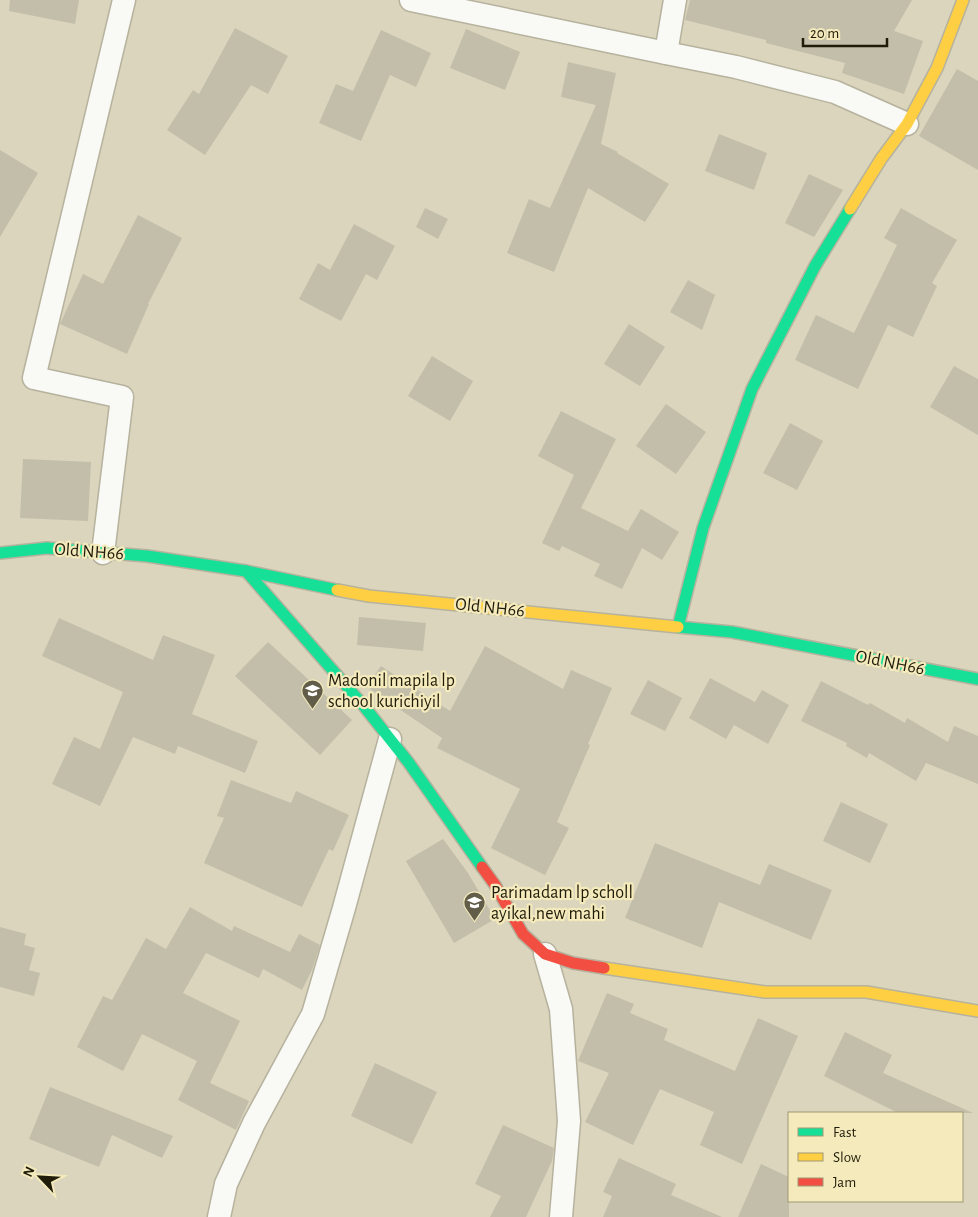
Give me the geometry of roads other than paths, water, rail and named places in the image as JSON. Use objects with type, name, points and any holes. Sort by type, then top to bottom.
[{"type":"street","points":[[103,553],[122,397],[34,378],[124,0]]},
{"type":"street","points":[[411,0],[736,66],[835,92],[907,124]]},
{"type":"street","points":[[666,53],[675,0]]},
{"type":"street","points":[[678,626],[703,528],[752,389],[815,266],[880,159],[907,124],[937,68],[963,0]]},
{"type":"street","name":"Old NH66","points":[[0,553],[47,548],[147,556],[246,571],[369,596],[732,632],[978,680]]},
{"type":"street","points":[[246,571],[363,705],[409,763],[495,886],[523,934],[545,954],[572,962],[765,992],[866,992],[978,1011]]},
{"type":"street","points":[[219,1217],[226,1184],[254,1123],[313,1014],[390,739]]},
{"type":"street","points":[[545,954],[561,1009],[569,1121],[561,1217]]},
{"type":"place","name":"Madonil mapila lp school kurichiyil","points":[[312,710]]},
{"type":"place","name":"Parimadam lp scholl ayikal,new mahi","points":[[475,922]]}]
